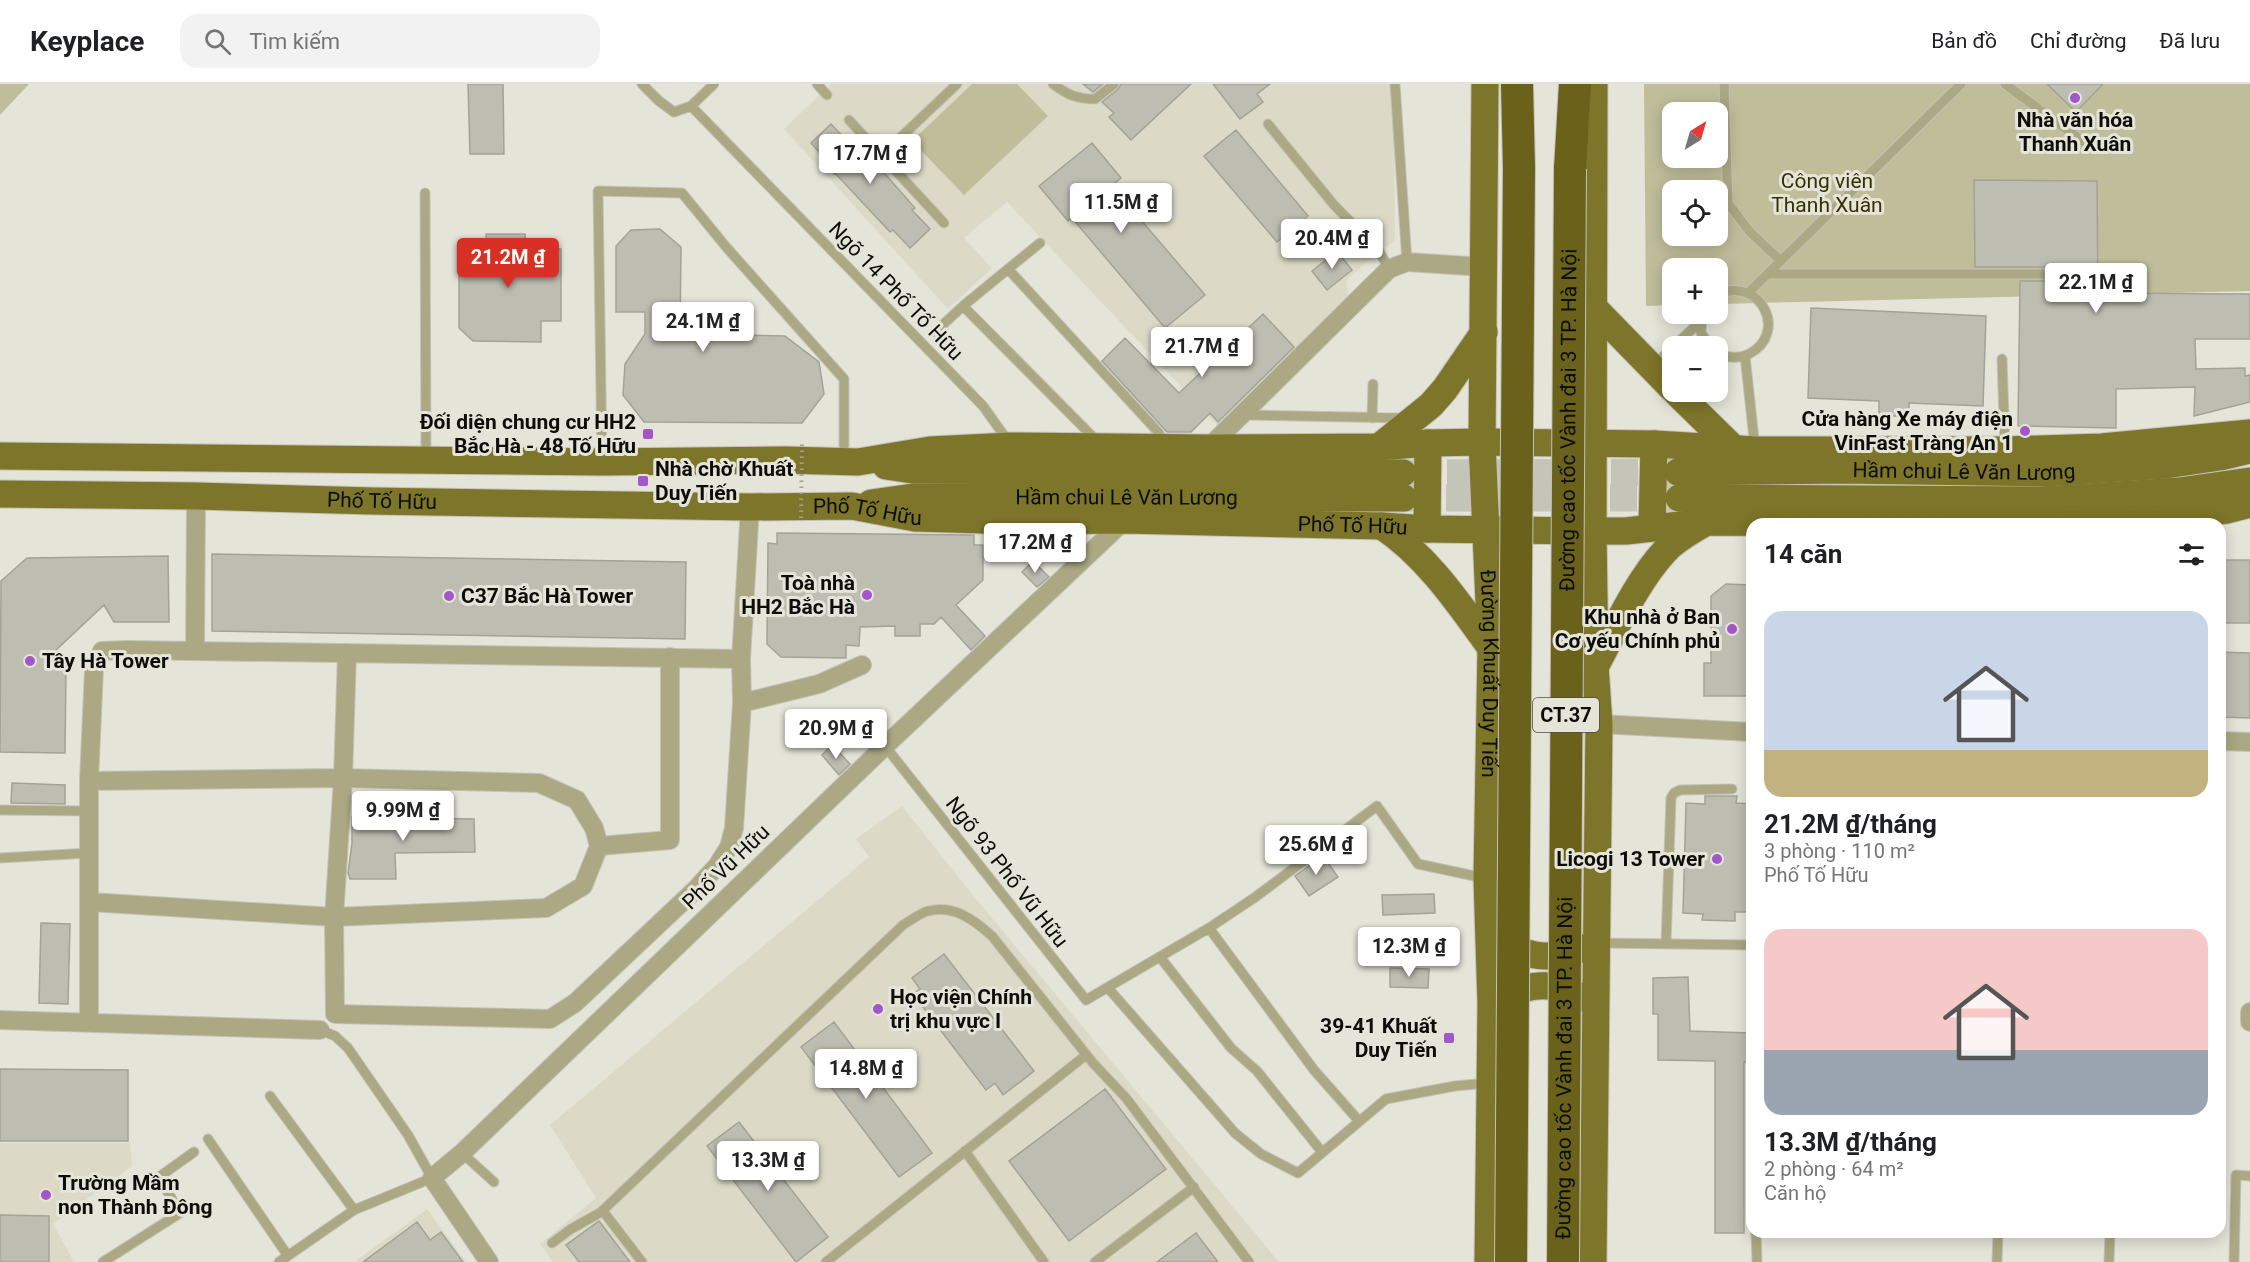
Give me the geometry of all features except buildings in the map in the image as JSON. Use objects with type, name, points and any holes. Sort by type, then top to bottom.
[{"type":"highway","points":[[1500,84],[1516,424]]},
{"type":"highway","name":"CT.37","points":[[1511,1262],[1519,168],[1517,84]]},
{"type":"highway","name":"Đường cao tốc Vành đai 3 TP. Hà Nội","points":[[1563,1262],[1569,84]]},
{"type":"highway","points":[[1570,169],[1575,84]]},
{"type":"main road","name":"Đường Khuất Duy Tiến","points":[[1485,84],[1482,442],[1491,648],[1487,878],[1491,1004],[1488,1262]]},
{"type":"main road","points":[[1593,1262],[1599,724],[1595,666],[1592,444],[1594,84]]},
{"type":"main road","points":[[1592,306],[1662,377]]},
{"type":"main road","points":[[1378,447],[1431,405],[1445,389],[1484,332]]},
{"type":"main road","points":[[1688,402],[1744,449]]},
{"type":"main road","name":"Phố Tố Hữu","points":[[0,456],[851,462],[930,450],[1011,446],[1378,447],[1482,442],[1654,444],[1744,449],[2005,450],[2102,447],[2250,433]]},
{"type":"main road","points":[[1427,529],[1428,443]]},
{"type":"main road","points":[[1652,527],[1654,444]]},
{"type":"main road","name":"Hầm chui Lê Văn Lương","points":[[2250,450],[2166,465],[2044,473],[1845,470],[1678,485],[2041,500],[2179,491],[2250,481]]},
{"type":"main road","name":"Hầm chui Lê Văn Lương","points":[[851,462],[912,470],[1403,485],[913,496],[852,506]]},
{"type":"main road","name":"Phố Tố Hữu","points":[[0,494],[750,507],[852,506],[915,518],[1018,521],[1125,520],[1485,530],[1626,531],[1707,522],[1746,522]]},
{"type":"main road","name":"Phố Tố Hữu","points":[[2146,518],[2207,513],[2250,504]]},
{"type":"main road","points":[[1595,666],[1661,556],[1683,536],[1707,522]]},
{"type":"main road","points":[[1382,526],[1401,539],[1434,573],[1491,648]]},
{"type":"main road","points":[[1488,938],[1524,953],[1547,958],[1571,954],[1596,943]]},
{"type":"main road","points":[[1491,1004],[1521,989],[1532,986],[1550,986],[1573,992],[1597,1009]]},
{"type":"street","points":[[1208,448],[1389,269],[1407,262],[1484,267]]},
{"type":"street","points":[[195,651],[196,496]]},
{"type":"street","points":[[347,653],[343,778],[334,917],[335,1014],[550,1019],[584,995],[696,889],[717,866],[729,847],[734,828],[742,703],[741,659],[750,507]]},
{"type":"street","name":"Phố Vũ Hữu","points":[[432,1178],[462,1153],[885,746],[1125,520]]},
{"type":"street","points":[[88,1022],[89,781],[94,669],[102,651],[741,659]]},
{"type":"street","points":[[599,846],[670,840],[670,657]]},
{"type":"street","points":[[742,703],[819,684],[862,665]]},
{"type":"street","points":[[1599,724],[1746,732]]},
{"type":"street","points":[[2226,741],[2250,742]]},
{"type":"street","points":[[89,781],[343,778],[539,783],[577,800],[594,828],[599,846],[583,886],[546,908],[334,917],[89,902]]},
{"type":"street","points":[[2250,1012],[2250,1022]]},
{"type":"street","points":[[0,1020],[320,1030]]},
{"type":"street","points":[[432,1178],[489,1262]]},
{"type":"lane","points":[[642,84],[658,101],[674,112],[691,106],[714,84]]},
{"type":"lane","points":[[818,84],[828,95]]},
{"type":"lane","points":[[882,155],[957,84]]},
{"type":"lane","points":[[1053,84],[1068,96],[1079,99],[1095,99],[1114,84]]},
{"type":"lane","points":[[1395,84],[1407,262]]},
{"type":"lane","points":[[1724,84],[1728,203],[1750,232],[1781,261]]},
{"type":"lane","points":[[1749,292],[1961,84]]},
{"type":"lane","points":[[2005,84],[2088,145]]},
{"type":"lane","name":"Ngõ 14 Phố Tố Hữu","points":[[691,106],[983,406],[1011,446]]},
{"type":"lane","points":[[849,120],[944,223]]},
{"type":"lane","points":[[1268,124],[1334,205],[1379,251],[1389,269]]},
{"type":"lane","points":[[602,462],[598,191],[682,193],[727,248],[844,379],[851,462]]},
{"type":"lane","points":[[425,193],[426,460]]},
{"type":"lane","points":[[934,332],[1040,243]]},
{"type":"lane","points":[[1008,269],[1159,433],[1166,448]]},
{"type":"lane","points":[[1768,274],[2088,274]]},
{"type":"lane","points":[[1728,290],[1749,292],[1765,308],[1768,320],[1768,331],[1763,342],[1755,350],[1745,356],[1734,358],[1728,356]]},
{"type":"lane","points":[[963,306],[1103,447]]},
{"type":"lane","points":[[1684,336],[1695,324]]},
{"type":"lane","points":[[1744,449],[1745,356]]},
{"type":"lane","points":[[1653,368],[1662,359]]},
{"type":"lane","points":[[2002,359],[2005,450]]},
{"type":"lane","points":[[1372,418],[1373,384]]},
{"type":"lane","points":[[1242,415],[1416,419]]},
{"type":"lane","name":"Ngõ 93 Phố Vũ Hữu","points":[[885,746],[1086,1000],[1108,988]]},
{"type":"lane","points":[[1666,944],[1671,798],[1680,790],[1732,789]]},
{"type":"lane","points":[[1487,878],[1418,864],[1377,806],[1254,898],[1209,928],[1108,988],[1235,1133],[1261,1154],[1298,1173],[1386,1099],[1489,1082]]},
{"type":"lane","points":[[0,810],[89,811]]},
{"type":"lane","points":[[0,858],[89,853]]},
{"type":"lane","points":[[552,1242],[600,1213],[903,925],[927,911],[952,910],[974,920],[992,936],[1086,1055],[1125,1098],[1250,1262]]},
{"type":"lane","points":[[1209,928],[1314,1070],[1359,1121]]},
{"type":"lane","points":[[1596,943],[1746,945]]},
{"type":"lane","points":[[1160,957],[1231,1048],[1257,1071],[1322,1152]]},
{"type":"lane","points":[[279,1262],[354,1210],[432,1178],[408,1135],[348,1048],[335,1036],[320,1030]]},
{"type":"lane","points":[[826,1262],[1086,1055]]},
{"type":"lane","points":[[270,1096],[354,1210]]},
{"type":"lane","points":[[208,1139],[288,1256]]},
{"type":"lane","points":[[965,1151],[1044,1262]]},
{"type":"lane","points":[[103,1262],[180,1213],[159,1177],[194,1152]]},
{"type":"lane","points":[[462,1153],[494,1182]]},
{"type":"lane","points":[[2234,1262],[2236,1175],[2250,1176]]},
{"type":"lane","points":[[1095,1262],[1194,1187]]},
{"type":"lane","points":[[600,1213],[603,1211],[642,1262]]},
{"type":"lane","points":[[1756,1238],[1757,1262]]},
{"type":"lane","points":[[1997,1262],[1998,1238]]},
{"type":"lane","points":[[2109,1262],[2110,1238]]},
{"type":"path","points":[[801,518],[802,443]]},
{"type":"shaded area","points":[[831,84],[1391,84],[1394,122],[1395,241],[1379,251],[1346,281],[1349,300],[1219,427],[1007,202],[964,238],[992,268],[948,309],[784,129]]},
{"type":"shaded area","name":"Học viện Chính trị khu vực I","points":[[902,806],[971,893],[1279,1262],[553,1262],[540,1244],[596,1198],[550,1125],[869,857],[856,839]]},
{"type":"shaded area","name":"Trường Mầm non Thành Đông","points":[[0,1143],[130,1143],[132,1166],[53,1224],[74,1262],[0,1262]]},
{"type":"shaded area","points":[[427,1209],[466,1262],[354,1262]]},
{"type":"green space","points":[[0,84],[29,84],[0,115]]},
{"type":"green space","points":[[972,84],[1017,84],[1048,116],[964,195],[912,141]]},
{"type":"green space","name":"Công viên Thanh Xuân","points":[[1644,84],[2250,84],[2250,291],[1728,304],[1728,258],[1662,258],[1662,305],[1646,306]]},
{"type":"tunnel","points":[[1406,473],[1677,472]]},
{"type":"tunnel","points":[[1405,498],[1676,498]]},
{"type":"place","name":"Nhà văn hóa Thanh Xuân","points":[[2075,98]]},
{"type":"place","name":"Cửa hàng Xe máy điện VinFast Tràng An 1","points":[[2025,431]]},
{"type":"place","name":"Đối diện chung cư HH2 Bắc Hà - 48 Tố Hữu","points":[[648,434]]},
{"type":"place","name":"Nhà chờ Khuất Duy Tiến","points":[[643,481]]},
{"type":"place","name":"Toà nhà HH2 Bắc Hà","points":[[867,595]]},
{"type":"place","name":"C37 Bắc Hà Tower","points":[[449,596]]},
{"type":"place","name":"Khu nhà ở Ban Cơ yếu Chính phủ","points":[[1732,629]]},
{"type":"place","name":"Tây Hà Tower","points":[[30,661]]},
{"type":"place","name":"Licogi 13 Tower","points":[[1717,859]]},
{"type":"place","name":"Học viện Chính trị khu vực I","points":[[878,1009]]},
{"type":"place","name":"39-41 Khuất Duy Tiến","points":[[1449,1038]]},
{"type":"place","name":"Trường Mầm non Thành Đông","points":[[46,1195]]}]
